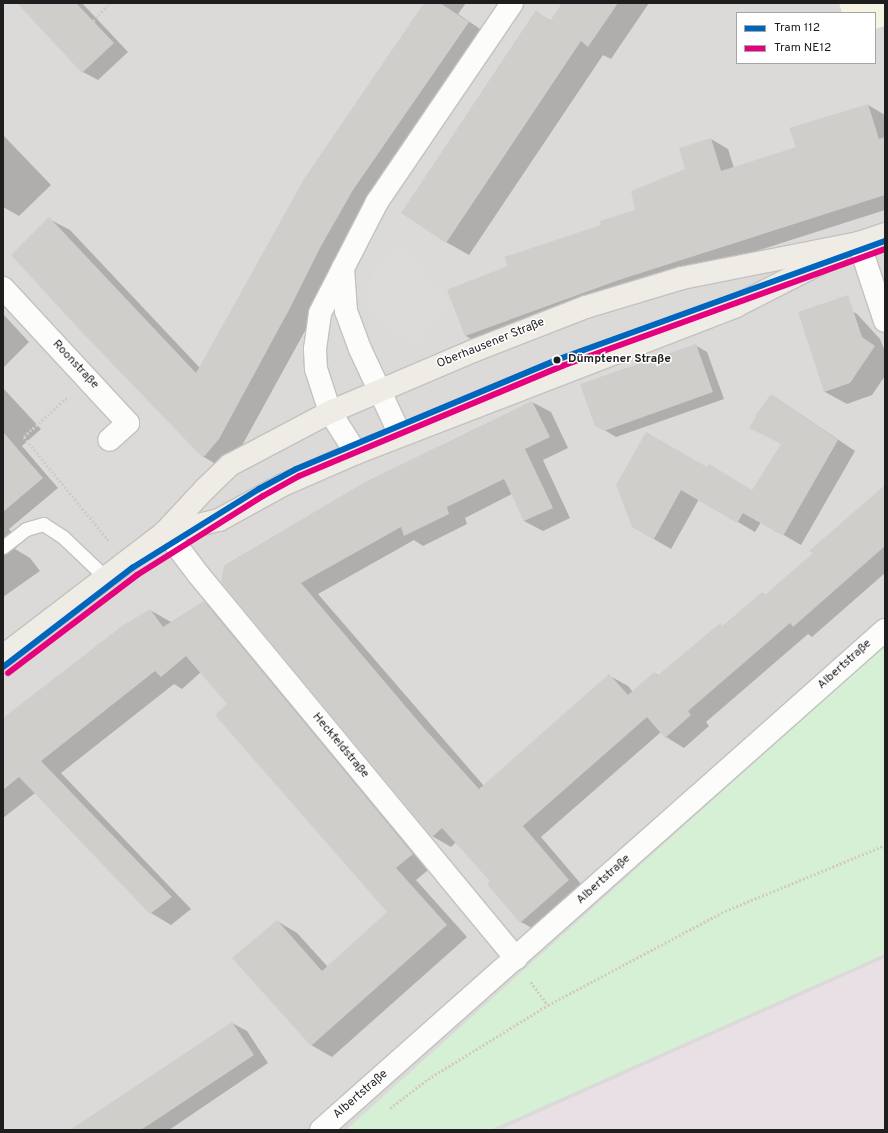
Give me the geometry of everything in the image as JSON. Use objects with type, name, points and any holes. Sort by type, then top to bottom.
[{"type":"main road","name":"Oberhausener Straße","points":[[3,655],[127,563],[164,533],[205,489],[230,465],[330,412],[472,351],[586,306],[682,278],[859,243],[885,234]]},
{"type":"main road","name":"Oberhausener Straße","points":[[164,533],[219,520],[283,485],[356,453],[736,306],[859,243]]},
{"type":"street","points":[[356,453],[330,412],[316,369],[315,349],[320,313],[377,202],[512,3]]},
{"type":"street","points":[[859,243],[885,321]]},
{"type":"street","points":[[343,266],[346,311],[360,349],[396,426],[395,438]]},
{"type":"street","name":"Roonstraße","points":[[3,288],[128,423],[109,440]]},
{"type":"street","name":"Heckfeldstraße","points":[[164,533],[173,540],[198,574],[516,959]]},
{"type":"street","name":"Albertstraße","points":[[321,1130],[516,959],[885,630]]},
{"type":"lane","points":[[3,546],[26,529],[43,524],[63,537],[106,578]]},
{"type":"path","points":[[93,21],[110,3]]},
{"type":"path","points":[[89,380],[24,437],[127,563]]},
{"type":"path","points":[[385,1112],[428,1079],[562,998],[725,911],[885,845]]},
{"type":"shaded area","points":[[3,3],[885,3],[885,958],[500,1130],[3,1130]]},
{"type":"shaded area","points":[[839,3],[885,3],[885,26],[876,29],[876,12],[842,12]]},
{"type":"shaded area","points":[[404,244],[451,309],[421,331],[429,344],[411,342],[392,333],[379,322],[368,308],[366,289],[380,260]]},
{"type":"shaded area","points":[[885,958],[885,1130],[500,1130]]},
{"type":"green space","points":[[885,645],[885,954],[490,1130],[346,1130]]},
{"type":"building","points":[[17,3],[76,3],[114,43],[82,73]]},
{"type":"building","points":[[424,3],[440,3],[469,22],[353,190],[321,246],[290,308],[219,439],[203,458],[78,328],[11,255],[49,217],[196,373],[304,179]]},
{"type":"building","points":[[562,3],[618,3],[588,47],[581,41],[446,243],[401,213],[536,10],[550,21]]},
{"type":"building","points":[[868,104],[879,139],[885,137],[885,195],[619,280],[465,336],[447,290],[508,266],[504,257],[601,225],[600,221],[635,210],[631,191],[685,169],[679,148],[711,138],[721,171],[796,147],[789,128]]},
{"type":"building","points":[[848,295],[862,337],[875,346],[850,383],[824,392],[798,312]]},
{"type":"building","points":[[696,344],[713,392],[604,431],[595,426],[580,384]]},
{"type":"building","points":[[771,394],[838,440],[783,536],[743,513],[737,523],[681,490],[654,539],[632,527],[616,485],[646,432],[707,467],[709,464],[752,490],[781,444],[749,428],[756,417],[755,416]]},
{"type":"building","points":[[532,401],[550,437],[525,449],[553,508],[524,521],[504,479],[447,507],[449,514],[404,536],[401,527],[301,583],[423,727],[479,789],[609,674],[628,695],[654,672],[657,676],[720,623],[723,626],[762,592],[765,595],[813,553],[809,551],[885,485],[885,546],[793,627],[790,623],[688,711],[691,715],[665,738],[647,717],[523,826],[569,880],[520,923],[487,884],[490,881],[442,828],[432,837],[221,582],[224,566],[228,563],[365,482]]},
{"type":"building","points":[[3,432],[43,478],[3,512]]},
{"type":"building","points":[[204,601],[413,854],[396,868],[447,925],[311,1046],[232,958],[277,920],[322,971],[387,912],[215,715],[227,704],[186,656],[161,677],[155,671],[41,761],[172,897],[150,914],[19,777],[3,790],[3,718],[122,626],[150,609],[163,627]]},
{"type":"building","points":[[232,1022],[254,1055],[141,1130],[70,1130]]},
{"type":"tram line","name":"112","points":[[3,667],[132,568],[259,489],[296,469],[559,359],[885,241]]},
{"type":"tram line","name":"NE12","points":[[8,673],[137,575],[263,496],[299,476],[562,366],[885,249]]},
{"type":"place","name":"Dümptener Straße","points":[[557,360]]}]
